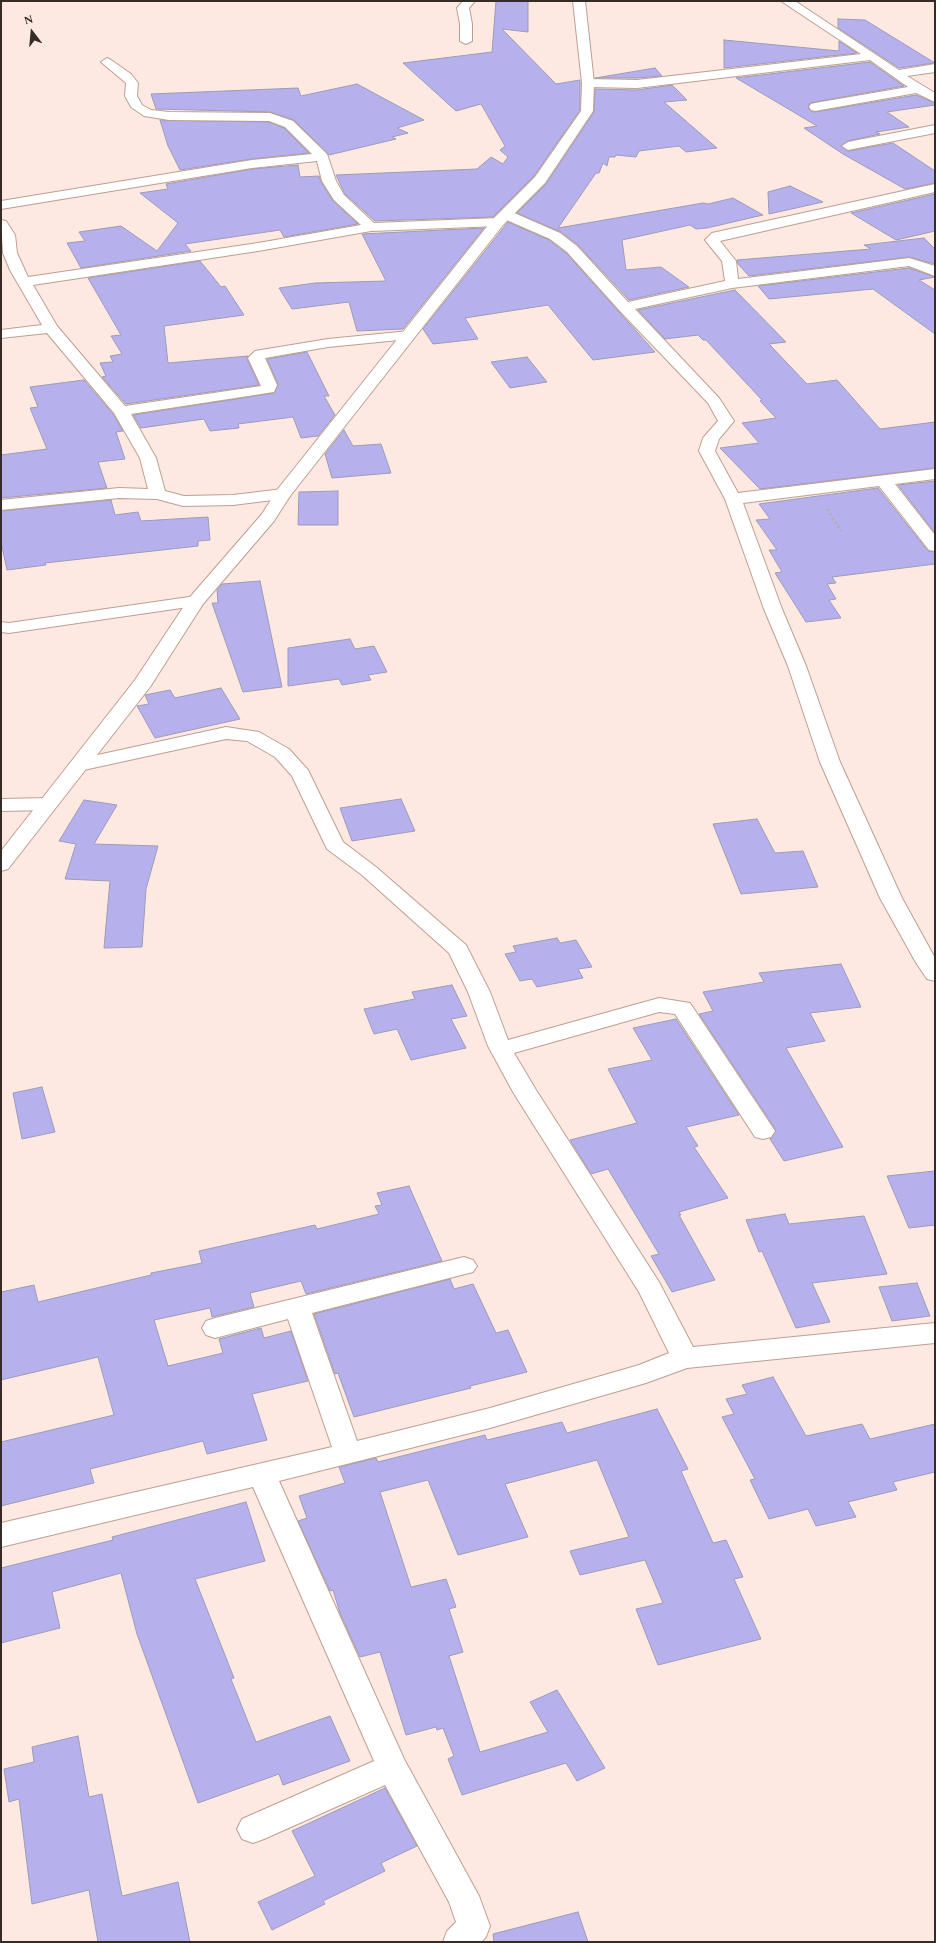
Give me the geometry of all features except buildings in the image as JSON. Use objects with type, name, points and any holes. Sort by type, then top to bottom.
[{"type":"street","points":[[466,41],[466,24],[463,8],[469,1]]},
{"type":"street","points":[[1,864],[143,683],[196,601],[268,517],[283,494],[502,218],[540,180],[586,111],[588,83],[579,1]]},
{"type":"street","points":[[787,1],[935,98]]},
{"type":"street","points":[[588,83],[637,84],[872,56]]},
{"type":"street","points":[[107,62],[127,77],[132,84],[132,96],[137,108],[148,113],[169,116],[270,117],[289,124],[322,157],[329,181],[339,197],[370,227]]},
{"type":"street","points":[[897,74],[935,68]]},
{"type":"street","points":[[815,107],[918,88]]},
{"type":"street","points":[[848,146],[935,129]]},
{"type":"street","points":[[1,205],[252,164],[322,157]]},
{"type":"street","points":[[732,284],[729,261],[712,240],[717,236],[935,188]]},
{"type":"street","points":[[24,282],[258,247],[370,227],[502,218],[555,236],[572,249],[624,307],[714,401],[726,421],[712,438],[708,451],[733,498],[773,609],[797,666],[830,762],[891,898],[926,961],[935,974]]},
{"type":"street","points":[[1,224],[8,235],[10,253],[17,270],[51,328],[121,411],[148,458],[158,494]]},
{"type":"street","points":[[624,307],[732,284],[909,262],[927,267],[935,272]]},
{"type":"street","points":[[1,334],[51,328]]},
{"type":"street","points":[[121,411],[269,389],[256,358],[260,354],[328,343],[409,335]]},
{"type":"street","points":[[733,498],[815,490],[935,474]]},
{"type":"street","points":[[883,480],[935,546]]},
{"type":"street","points":[[1,505],[119,493],[158,494],[183,501],[233,500],[283,494]]},
{"type":"street","points":[[1,627],[9,628],[196,601]]},
{"type":"street","points":[[79,765],[226,733],[252,736],[282,753],[301,774],[334,845],[369,871],[458,950],[479,992],[501,1049],[525,1092],[650,1289],[685,1358]]},
{"type":"street","points":[[1,805],[48,804]]},
{"type":"street","points":[[501,1049],[660,1005],[682,1008],[763,1131]]},
{"type":"street","points":[[215,1328],[464,1266]]},
{"type":"street","points":[[297,1308],[348,1454]]},
{"type":"street","points":[[1,1534],[100,1513],[261,1473],[348,1454],[490,1418],[646,1373],[685,1358],[935,1333]]},
{"type":"street","points":[[261,1473],[392,1767],[463,1896],[474,1926],[458,1942]]},
{"type":"street","points":[[253,1829],[392,1767]]},
{"type":"path","points":[[815,490],[841,531]]}]
